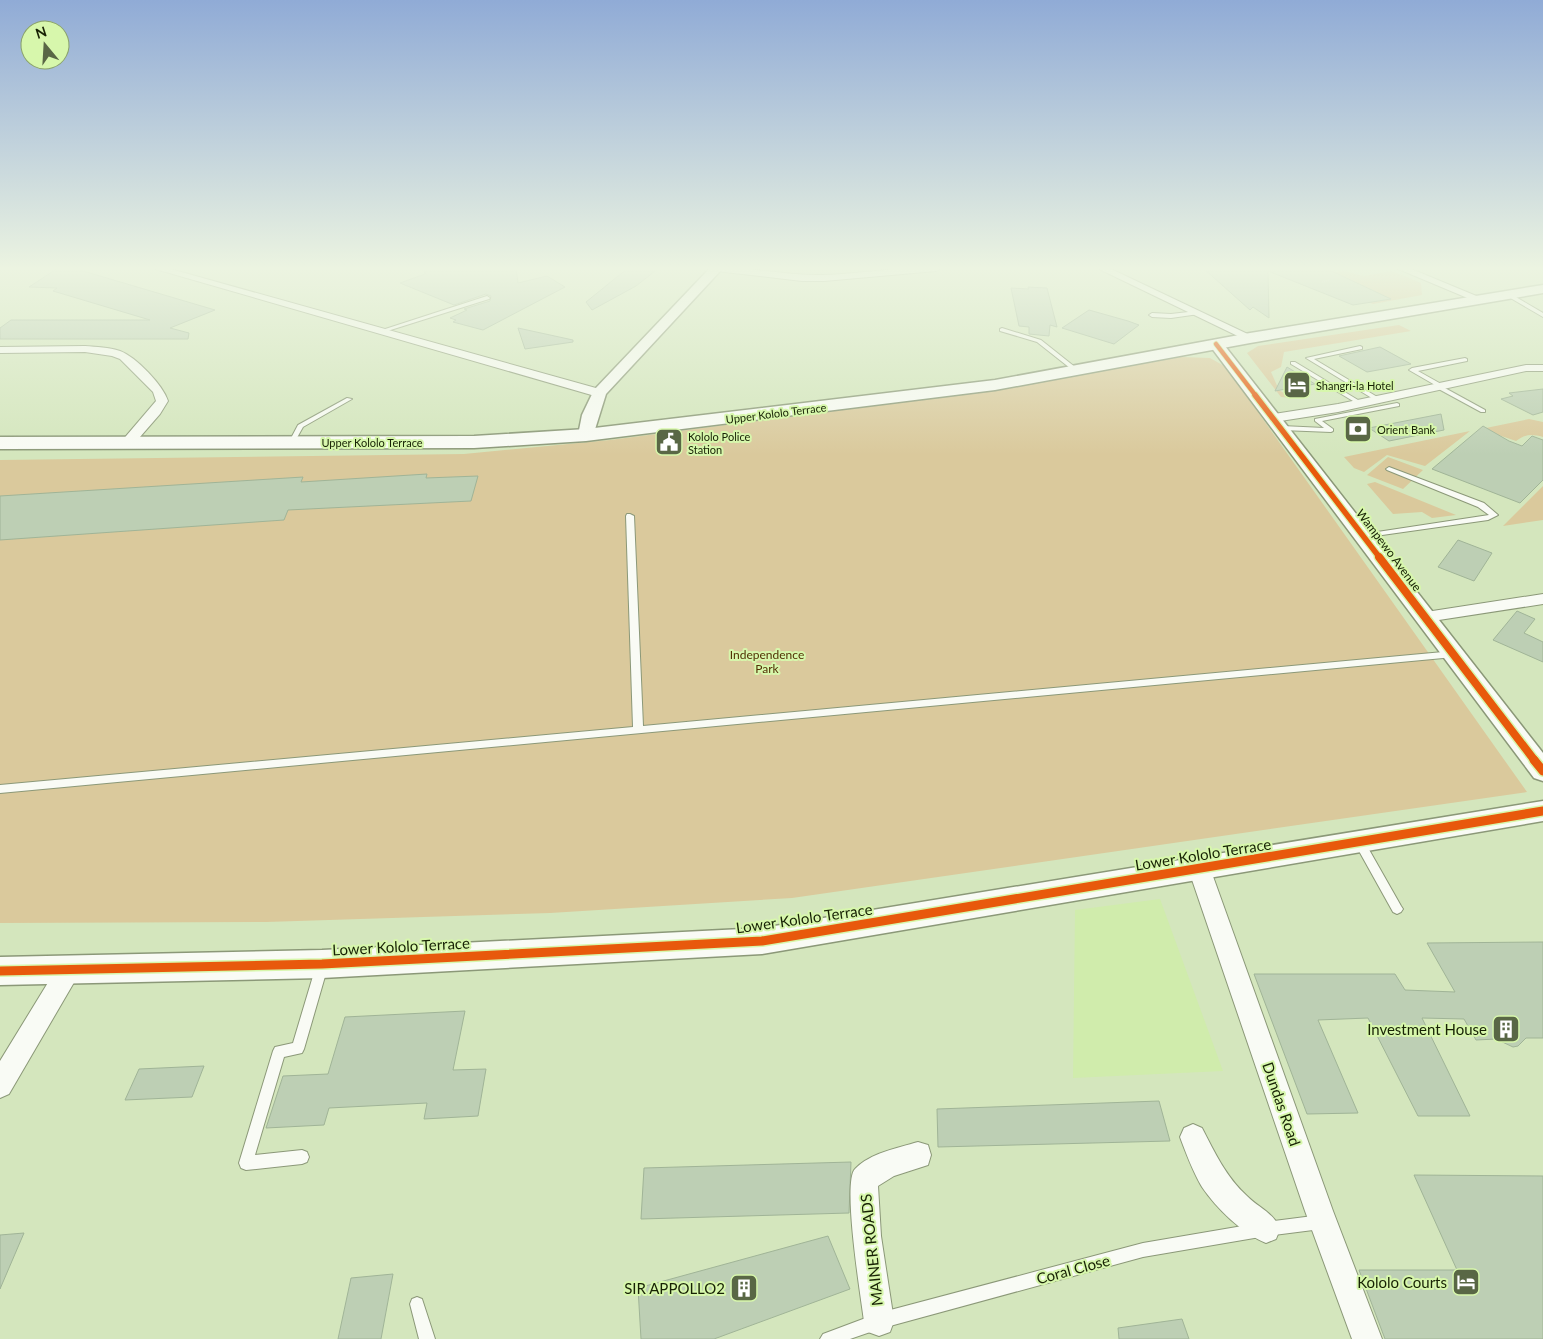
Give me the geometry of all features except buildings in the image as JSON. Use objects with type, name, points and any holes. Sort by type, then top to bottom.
[{"type":"main road","name":"Upper Kololo Terrace","points":[[0,443],[474,442],[586,435],[958,390],[1077,371],[1296,330]]},
{"type":"street","points":[[374,330],[598,393]]},
{"type":"street","points":[[586,435],[590,414],[598,393],[657,330]]},
{"type":"street","points":[[1234,330],[1250,338]]},
{"type":"street","name":"Wampewo Avenue","points":[[1216,344],[1543,771]]},
{"type":"street","points":[[0,350],[102,350],[124,357],[159,392],[162,401],[156,411],[128,442]]},
{"type":"street","points":[[1278,423],[1343,411],[1360,403],[1439,386],[1526,368],[1543,368]]},
{"type":"street","points":[[1426,617],[1543,599]]},
{"type":"street","name":"Lower Kololo Terrace","points":[[0,971],[322,964],[762,941],[1543,811]]},
{"type":"street","name":"Dundas Road","points":[[1199,868],[1367,1339]]},
{"type":"street","points":[[0,1085],[68,971]]},
{"type":"street","points":[[1193,1137],[1212,1177],[1237,1206],[1266,1229]]},
{"type":"street","name":"MAINER ROADS","points":[[879,1321],[867,1236],[864,1180],[888,1164],[918,1155]]},
{"type":"lane","points":[[379,332],[384,330]]},
{"type":"lane","points":[[1004,330],[1039,341],[1077,371]]},
{"type":"lane","points":[[1360,348],[1309,358],[1377,399]]},
{"type":"lane","points":[[1465,360],[1412,370],[1483,411]]},
{"type":"lane","points":[[1293,363],[1360,403]]},
{"type":"lane","points":[[292,442],[300,426],[349,399]]},
{"type":"lane","points":[[1278,423],[1330,430],[1317,420],[1343,411],[1397,405]]},
{"type":"lane","points":[[1364,536],[1488,518],[1494,515],[1481,505],[1389,469]]},
{"type":"lane","points":[[630,516],[638,728]]},
{"type":"lane","points":[[0,789],[638,728],[1454,654]]},
{"type":"lane","points":[[1359,842],[1397,909]]},
{"type":"lane","points":[[302,1158],[246,1163],[278,1051],[298,1049],[322,964]]},
{"type":"lane","name":"Coral Close","points":[[828,1339],[879,1321],[1143,1250],[1266,1229],[1324,1222]]},
{"type":"lane","points":[[417,1304],[427,1339]]},
{"type":"shaded area","points":[[1160,899],[1223,1071],[1073,1078],[1075,910]]},
{"type":"green space","points":[[1362,330],[1411,331],[1284,352],[1281,367],[1271,372],[1279,390],[1292,398],[1281,397],[1247,353],[1258,346]]},
{"type":"green space","name":"Independence Park","points":[[1181,357],[1210,358],[1226,367],[1527,792],[792,898],[550,913],[266,922],[0,923],[0,460],[464,454],[610,440],[989,391]]},
{"type":"green space","points":[[1529,419],[1543,422],[1543,437],[1529,435],[1516,441],[1481,429]]},
{"type":"green space","points":[[1470,431],[1425,466],[1387,455],[1364,472],[1354,468],[1344,457]]},
{"type":"green space","points":[[1388,457],[1423,470],[1403,489],[1367,475]]},
{"type":"green space","points":[[1375,482],[1456,515],[1432,518],[1422,512],[1393,514],[1367,484]]},
{"type":"green space","points":[[1543,486],[1543,520],[1503,526]]},
{"type":"cycle path","points":[[1216,344],[1543,771]]},
{"type":"cycle path","points":[[0,971],[322,964],[762,941],[1543,811]]},
{"type":"place","name":"Shangri-la Hotel","points":[[1297,385]]},
{"type":"place","name":"Orient Bank","points":[[1358,429]]},
{"type":"place","name":"Kololo Police Station","points":[[669,442]]},
{"type":"place","name":"Investment House","points":[[1506,1029]]},
{"type":"place","name":"Kololo Courts","points":[[1466,1282]]},
{"type":"place","name":"SIR APPOLLO2","points":[[744,1288]]}]
